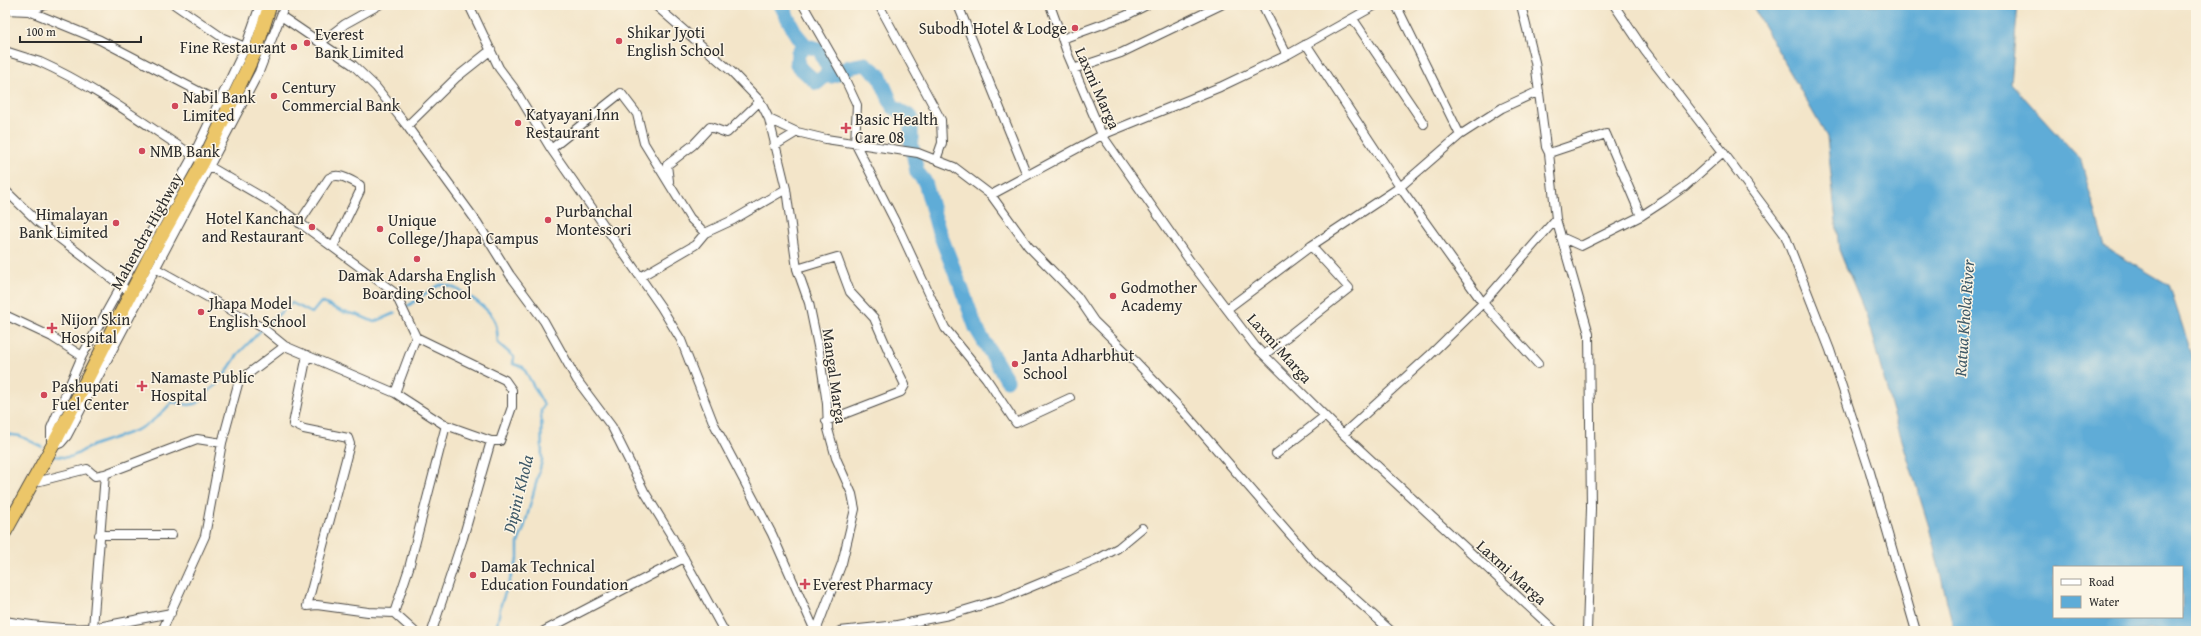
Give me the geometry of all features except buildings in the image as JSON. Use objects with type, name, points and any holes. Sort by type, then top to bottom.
[{"type":"highway","name":"Mahendra Highway","points":[[5,532],[51,447],[126,290],[202,162],[225,104],[270,5]]},
{"type":"street","points":[[28,11],[45,5]]},
{"type":"street","points":[[175,5],[223,38],[251,49],[260,5]]},
{"type":"street","points":[[5,190],[37,221],[126,290],[82,356],[51,428],[51,447],[61,443],[67,436],[157,269],[202,162],[259,72],[285,5]]},
{"type":"street","points":[[320,43],[345,24],[379,5]]},
{"type":"street","points":[[469,5],[499,68],[514,88],[551,149],[640,277],[681,340],[713,422],[772,534],[815,631]]},
{"type":"street","name":"Mangal Marga","points":[[655,5],[732,72],[760,101],[769,119],[774,146],[786,189],[796,269],[809,303],[827,404],[826,421],[836,458],[852,494],[856,509],[842,563],[815,631]]},
{"type":"street","points":[[803,5],[843,75],[857,105],[855,143],[900,231],[945,328],[986,378],[1011,418],[1016,423],[1070,398]]},
{"type":"street","points":[[879,5],[941,120],[942,143],[936,160]]},
{"type":"street","points":[[958,5],[1027,175]]},
{"type":"street","name":"Laxmi Marga","points":[[1050,5],[1073,69],[1102,135],[1190,260],[1264,355],[1343,434],[1555,631]]},
{"type":"street","points":[[1062,39],[1125,16],[1147,5]]},
{"type":"street","points":[[1073,69],[1122,53],[1221,5]]},
{"type":"street","points":[[1262,5],[1287,55]]},
{"type":"street","points":[[991,195],[1102,135],[1220,87],[1287,55],[1376,5]]},
{"type":"street","points":[[1396,5],[1460,135]]},
{"type":"street","points":[[1521,5],[1535,62],[1546,146],[1549,153],[1556,219],[1589,334],[1590,508],[1587,631]]},
{"type":"street","points":[[1614,5],[1645,51],[1723,152],[1785,236],[1830,350],[1870,472],[1916,631]]},
{"type":"street","points":[[5,10],[28,11],[100,40],[225,104]]},
{"type":"street","points":[[282,16],[353,65],[376,87],[407,126],[477,222],[510,275],[544,322],[577,380],[612,427],[644,492],[684,558],[724,631]]},
{"type":"street","points":[[1353,19],[1424,124]]},
{"type":"street","points":[[1306,44],[1400,187],[1483,303],[1538,364]]},
{"type":"street","points":[[407,126],[458,77],[491,50]]},
{"type":"street","points":[[5,51],[40,62],[142,121],[202,162],[274,204],[395,293],[416,337],[505,380],[512,390],[512,407],[500,441],[491,441],[446,425],[395,393],[285,346],[263,328],[157,269]]},
{"type":"street","points":[[1228,309],[1311,246],[1400,187],[1460,135],[1502,108],[1539,91]]},
{"type":"street","points":[[551,149],[622,93],[637,114],[644,143],[690,218],[704,233]]},
{"type":"street","points":[[669,182],[667,165],[693,145],[710,127],[727,133],[760,101]]},
{"type":"street","points":[[769,119],[797,132],[826,139],[914,152],[954,167],[991,195],[1028,246],[1077,296],[1094,321],[1184,412],[1315,563],[1391,631]]},
{"type":"street","points":[[774,146],[797,132]]},
{"type":"street","points":[[1549,153],[1606,134],[1641,216]]},
{"type":"street","points":[[1561,237],[1581,246],[1641,216],[1684,187],[1723,152]]},
{"type":"street","points":[[299,223],[329,178],[334,175],[344,177],[360,185],[360,191],[333,247]]},
{"type":"street","points":[[640,277],[694,245],[704,233],[733,220],[786,189]]},
{"type":"street","points":[[1343,434],[1429,356],[1483,303],[1556,219]]},
{"type":"street","points":[[1264,355],[1348,288],[1311,246]]},
{"type":"street","points":[[796,269],[837,257],[850,292],[874,318],[905,385],[901,392],[826,421]]},
{"type":"street","points":[[5,316],[52,337],[82,356]]},
{"type":"street","points":[[395,393],[416,337]]},
{"type":"street","points":[[162,631],[205,536],[222,443],[240,380],[285,346]]},
{"type":"street","points":[[307,355],[294,424],[304,429],[348,438],[350,444],[308,606],[317,605],[368,612],[394,613],[414,631]]},
{"type":"street","points":[[1276,454],[1325,416]]},
{"type":"street","points":[[394,613],[409,568],[446,425]]},
{"type":"street","points":[[32,483],[87,469],[95,476],[105,474],[197,439],[222,443]]},
{"type":"street","points":[[432,631],[463,538],[491,441]]},
{"type":"street","points":[[93,628],[99,535],[105,474]]},
{"type":"street","points":[[840,631],[897,625],[949,615],[1002,599],[1096,560],[1118,548],[1142,528]]},
{"type":"street","points":[[99,535],[172,535]]},
{"type":"street","points":[[544,631],[684,558]]},
{"type":"street","points":[[5,621],[30,626],[76,629],[93,628],[171,613]]},
{"type":"water","name":"Ratua Khola River","points":[[1752,5],[2018,5],[2011,83],[2081,160],[2105,247],[2169,285],[2196,367],[2196,631],[1954,631],[1929,527],[1892,408],[1866,315],[1839,250],[1827,137]]},
{"type":"waterway","points":[[781,5],[796,34],[806,46],[819,49],[832,76],[849,67],[865,64],[879,75],[893,107],[911,117],[911,142],[917,172],[925,182],[938,229],[958,280]]},
{"type":"waterway","points":[[806,46],[798,53],[797,65],[817,83],[826,75],[832,76]]},
{"type":"waterway","name":"Dipini Khola","points":[[406,307],[440,285],[453,287],[476,301],[494,319],[498,343],[514,357],[513,364],[523,367],[544,405],[541,410],[542,461],[524,528],[518,543],[518,558],[501,604],[497,625],[501,631]]},
{"type":"waterway","points":[[961,287],[976,328],[1007,380]]},
{"type":"waterway","name":"Dipini Khola","points":[[54,456],[68,457],[76,455],[94,445],[128,434],[145,426],[172,402],[189,405],[198,403],[220,382],[238,354],[267,324],[292,303],[312,313],[321,302],[343,312],[358,315],[374,322],[395,313]]},
{"type":"waterway","name":"Dipini Khola","points":[[5,434],[20,436],[42,447]]},
{"type":"place","name":"Subodh Hotel & Lodge","points":[[1075,28]]},
{"type":"place","name":"Shikar Jyoti English School","points":[[619,41]]},
{"type":"place","name":"Everest Bank Limited","points":[[307,43]]},
{"type":"place","name":"Fine Restaurant","points":[[294,47]]},
{"type":"place","name":"Century Commercial Bank","points":[[274,96]]},
{"type":"place","name":"Nabil Bank Limited","points":[[175,106]]},
{"type":"place","name":"Katyayani Inn Restaurant","points":[[518,123]]},
{"type":"place","name":"Basic Health Care 08","points":[[846,128]]},
{"type":"place","name":"NMB Bank","points":[[142,151]]},
{"type":"place","name":"Purbanchal Montessori","points":[[548,220]]},
{"type":"place","name":"Himalayan Bank Limited","points":[[116,223]]},
{"type":"place","name":"Hotel Kanchan and Restaurant","points":[[312,227]]},
{"type":"place","name":"Unique College/Jhapa Campus","points":[[380,229]]},
{"type":"place","name":"Damak Adarsha English Boarding School","points":[[417,259]]},
{"type":"place","name":"Godmother Academy","points":[[1113,296]]},
{"type":"place","name":"Jhapa Model English School","points":[[201,312]]},
{"type":"place","name":"Nijon Skin Hospital","points":[[52,328]]},
{"type":"place","name":"Janta Adharbhut School","points":[[1015,364]]},
{"type":"place","name":"Namaste Public Hospital","points":[[142,386]]},
{"type":"place","name":"Pashupati Fuel Center","points":[[44,395]]},
{"type":"place","name":"Damak Technical Education Foundation","points":[[473,575]]},
{"type":"place","name":"Everest Pharmacy","points":[[805,584]]}]
